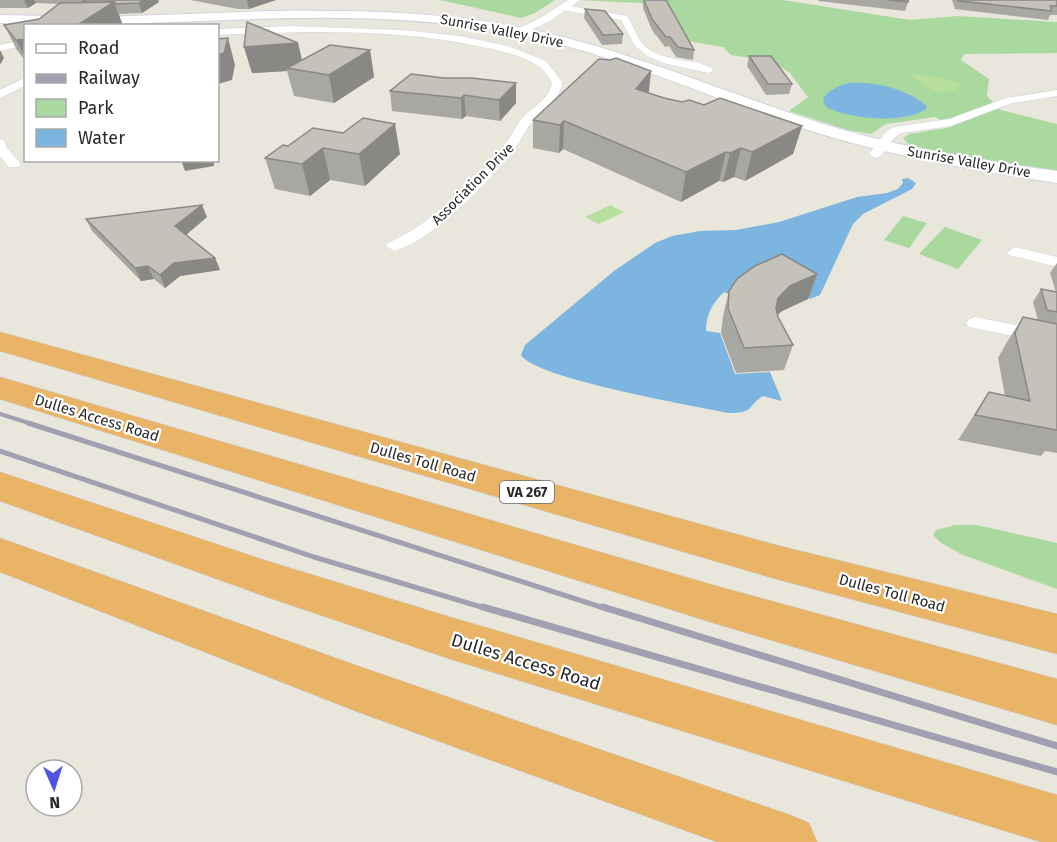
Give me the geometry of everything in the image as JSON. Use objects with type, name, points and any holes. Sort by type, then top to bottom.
[{"type":"highway","name":"Dulles Toll Road","points":[[0,340],[787,565],[1057,634]]},
{"type":"highway","name":"Dulles Access Road","points":[[0,388],[720,606],[1057,702]]},
{"type":"highway","name":"Dulles Access Road","points":[[0,486],[264,578],[439,635],[1057,821]]},
{"type":"highway","points":[[0,555],[348,685],[790,842]]},
{"type":"main road","name":"Sunrise Valley Drive","points":[[171,24],[379,14],[480,24],[567,51],[796,131],[878,149],[1057,177]]},
{"type":"main road","name":"Sunrise Valley Drive","points":[[0,19],[56,24],[120,20],[401,21],[515,34]]},
{"type":"main road","points":[[480,24],[515,25],[546,19]]},
{"type":"main road","name":"Sunrise Valley Drive","points":[[0,24],[24,25]]},
{"type":"main road","name":"Sunrise Valley Drive","points":[[878,149],[936,168],[1057,188]]},
{"type":"street","points":[[490,46],[509,40],[515,34],[546,19],[575,0]]},
{"type":"street","points":[[565,8],[624,18],[638,43],[645,50],[659,57],[709,70]]},
{"type":"street","name":"Association Drive","points":[[219,32],[269,21],[392,31],[490,46],[547,65],[556,77],[556,89],[526,121],[513,144],[430,226],[413,239],[394,246]]},
{"type":"street","points":[[3,47],[24,36]]},
{"type":"street","points":[[3,47],[24,42]]},
{"type":"street","points":[[0,95],[24,81]]},
{"type":"street","points":[[878,149],[892,133],[900,129],[951,122],[1010,100],[1057,93]]},
{"type":"street","points":[[0,144],[1,149],[14,164]]},
{"type":"street","points":[[1016,252],[1057,262]]},
{"type":"street","points":[[975,323],[1057,339]]},
{"type":"green space","points":[[440,0],[555,0],[535,13],[521,18]]},
{"type":"green space","points":[[576,0],[783,0],[910,20],[958,16],[1057,22],[1057,53],[964,54],[961,60],[989,79],[987,96],[1001,110],[1057,124],[1057,171],[989,162],[909,145],[903,138],[909,134],[952,127],[935,117],[886,124],[871,134],[847,130],[789,111],[808,97],[789,72],[769,61],[731,55],[723,47],[654,35],[651,25],[670,23],[671,8],[640,3]]},
{"type":"green space","points":[[919,74],[956,82],[961,86],[955,90],[942,92],[935,90],[923,85],[912,76]]},
{"type":"green space","points":[[610,205],[624,212],[599,224],[585,217]]},
{"type":"green space","points":[[903,216],[927,223],[909,248],[884,240]]},
{"type":"green space","points":[[945,227],[982,240],[958,269],[919,254]]},
{"type":"green space","points":[[955,525],[977,525],[1057,543],[1057,589],[963,555],[941,543],[933,535],[936,530]]},
{"type":"water","points":[[850,83],[870,83],[900,90],[918,99],[927,108],[906,117],[876,118],[834,111],[825,106],[823,98],[826,95],[835,88]]},
{"type":"water","points":[[908,178],[916,183],[912,189],[863,214],[853,224],[820,295],[810,299],[795,289],[735,297],[724,292],[713,305],[707,320],[706,331],[720,333],[735,374],[770,372],[782,401],[763,396],[746,411],[728,413],[583,382],[532,364],[521,355],[525,345],[614,271],[655,243],[672,236],[700,231],[736,230],[779,222],[857,197],[887,193],[898,189],[903,183],[902,179]]},
{"type":"building","points":[[85,0],[144,0],[139,3],[115,4],[114,2],[82,2]]},
{"type":"building","points":[[644,0],[666,0],[694,50],[678,47],[670,37],[666,37],[652,19]]},
{"type":"building","points":[[958,0],[1057,0],[1057,6],[1050,6],[1052,11]]},
{"type":"building","points":[[114,2],[79,24],[24,24],[24,39],[16,40],[4,25],[39,19],[60,3]]},
{"type":"building","points":[[585,9],[605,11],[623,34],[603,35]]},
{"type":"building","points":[[247,22],[298,43],[244,47]]},
{"type":"building","points":[[228,38],[224,53],[219,55],[219,39]]},
{"type":"building","points":[[330,45],[370,50],[329,75],[287,68]]},
{"type":"building","points":[[749,56],[771,56],[792,84],[768,84]]},
{"type":"building","points":[[616,58],[651,71],[636,89],[664,98],[682,102],[689,100],[704,105],[720,98],[802,126],[752,152],[741,148],[730,153],[726,152],[686,172],[564,121],[560,125],[533,120],[599,59]]},
{"type":"building","points":[[411,74],[516,83],[499,100],[464,95],[461,98],[390,91]]},
{"type":"building","points":[[363,118],[395,124],[359,154],[323,148],[302,164],[265,158],[283,145],[288,146],[313,128],[343,133]]},
{"type":"building","points":[[202,205],[175,226],[215,258],[174,263],[160,275],[148,266],[135,268],[86,219]]},
{"type":"building","points":[[782,254],[817,274],[790,286],[778,298],[776,308],[778,317],[793,345],[744,348],[728,308],[729,291],[737,279],[755,266]]},
{"type":"building","points":[[1041,289],[1057,292],[1057,312],[1047,310]]},
{"type":"building","points":[[1023,317],[1057,324],[1057,430],[975,415],[989,392],[1030,401],[1015,333]]},
{"type":"railway","points":[[0,414],[32,424]]},
{"type":"railway","points":[[28,423],[607,609]]},
{"type":"railway","points":[[0,451],[314,557],[488,609]]},
{"type":"railway","points":[[483,607],[1057,772]]},
{"type":"railway","points":[[603,607],[1057,746]]}]
